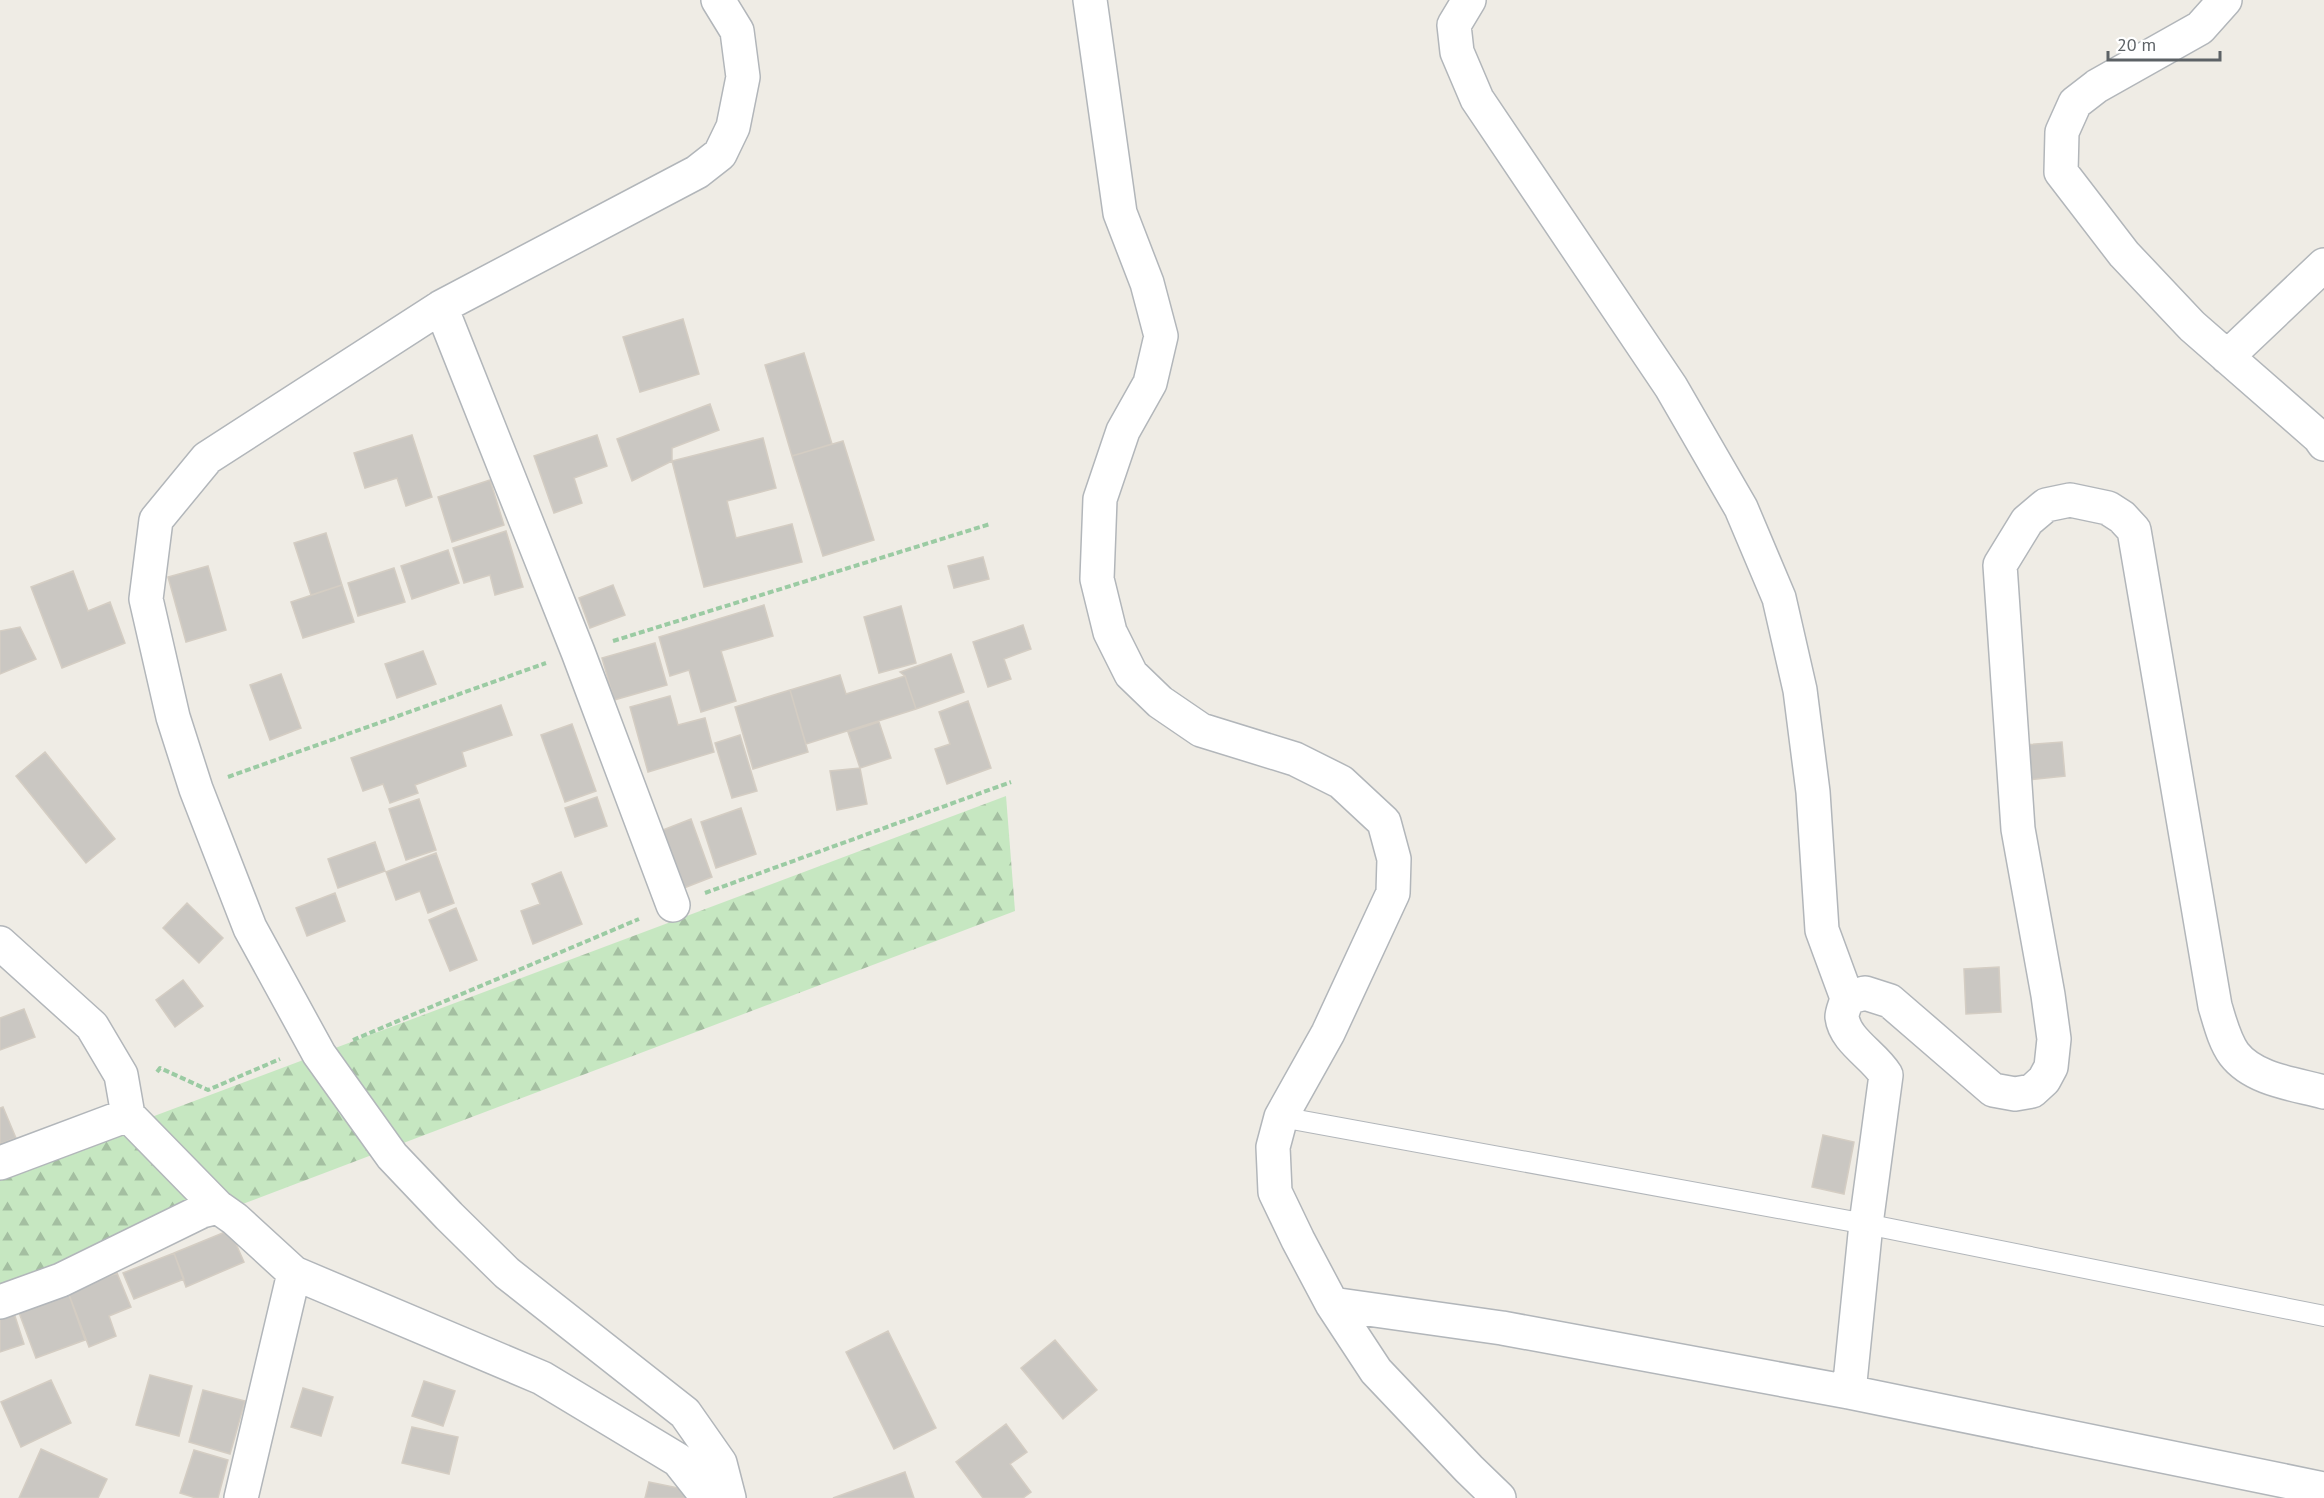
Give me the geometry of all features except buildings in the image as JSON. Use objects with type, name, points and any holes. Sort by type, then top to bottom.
[{"type":"street","points":[[718,0],[737,31],[743,77],[733,127],[720,154],[697,172],[441,307],[207,458],[156,519],[146,599],[173,717],[196,789],[250,928],[319,1054],[392,1156],[457,1225],[507,1273],[685,1413],[720,1463],[729,1498]]},
{"type":"street","points":[[1090,0],[1120,213],[1147,283],[1161,336],[1150,383],[1123,431],[1100,499],[1097,579],[1110,632],[1131,674],[1160,702],[1201,730],[1295,759],[1341,782],[1384,822],[1394,859],[1393,893],[1328,1032],[1281,1117],[1273,1147],[1275,1192],[1332,1304],[1376,1371],[1498,1498]]},
{"type":"street","points":[[1469,0],[1454,26],[1457,52],[1477,99],[1671,387],[1741,508],[1779,598],[1800,690],[1813,792],[1822,930],[1847,998],[1842,1015],[1847,1031],[1857,1044],[1873,1057],[1886,1075],[1866,1224],[1849,1392]]},
{"type":"street","points":[[2224,0],[2200,28],[2097,86],[2075,103],[2062,132],[2061,172],[2124,254],[2192,326],[2319,437],[2324,444]]},
{"type":"street","points":[[2227,357],[2324,265]]},
{"type":"street","points":[[441,307],[578,652],[673,904]]},
{"type":"street","points":[[1847,998],[1865,993],[1890,1001],[1993,1090],[2015,1094],[2032,1091],[2044,1080],[2051,1067],[2054,1039],[2048,995],[2018,830],[2000,565],[2026,520],[2046,505],[2070,500],[2108,508],[2122,517],[2134,530],[2215,1006],[2224,1035],[2235,1055],[2252,1069],[2271,1077],[2324,1092]]},
{"type":"street","points":[[0,944],[92,1026],[121,1075],[128,1115],[218,1207],[235,1219],[294,1273],[542,1378],[678,1460],[708,1498]]},
{"type":"street","points":[[0,1163],[128,1115]]},
{"type":"street","points":[[0,1302],[61,1280],[202,1212],[218,1207]]},
{"type":"street","points":[[241,1498],[294,1273]]},
{"type":"street","points":[[1332,1304],[1502,1328],[1849,1392],[2324,1489]]},
{"type":"lane","points":[[1281,1117],[1866,1224],[2324,1316]]},
{"type":"path","points":[[196,789],[578,652],[990,524]]},
{"type":"path","points":[[128,1115],[160,1068],[208,1089],[286,1057],[319,1054],[673,904],[1011,782]]},
{"type":"green space","points":[[1006,796],[1015,911],[232,1208],[0,1290],[0,1174]]}]
